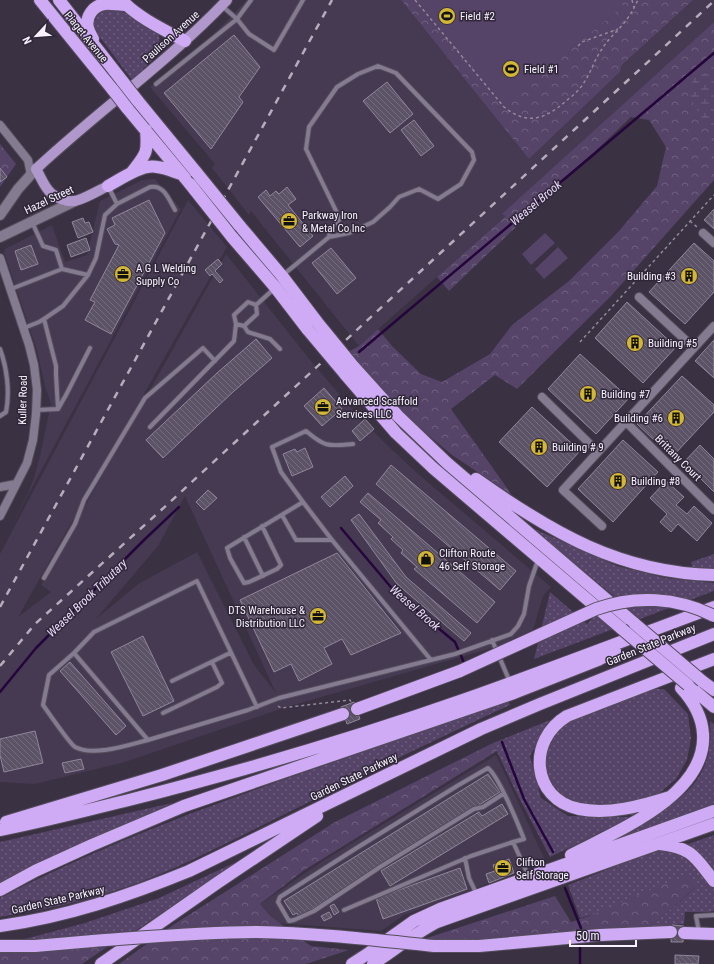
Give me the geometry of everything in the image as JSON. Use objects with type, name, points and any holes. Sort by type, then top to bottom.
[{"type":"highway","name":"Piaget Avenue","points":[[40,0],[275,287],[308,330],[349,370]]},
{"type":"highway","name":"Piaget Avenue","points":[[59,0],[137,100],[282,276],[317,322],[349,370]]},
{"type":"highway","points":[[106,61],[88,29],[87,24],[89,15],[95,8],[103,4],[124,3],[185,41]]},
{"type":"highway","points":[[132,172],[144,157],[148,146],[146,130]]},
{"type":"highway","points":[[108,186],[132,172],[150,167],[156,167],[186,179]]},
{"type":"highway","points":[[349,370],[447,464],[710,687]]},
{"type":"highway","points":[[349,370],[378,414],[433,468],[622,629],[684,687],[714,707]]},
{"type":"highway","points":[[422,440],[508,502],[572,539],[591,548],[626,562],[658,570],[714,575]]},
{"type":"highway","points":[[354,706],[438,680],[596,609],[617,603],[646,600],[670,602],[696,608],[714,616]]},
{"type":"highway","name":"Garden State Parkway","points":[[0,830],[161,792],[358,735],[511,683],[714,607]]},
{"type":"highway","points":[[0,890],[70,854],[184,806],[514,693],[598,660],[671,623]]},
{"type":"highway","name":"Garden State Parkway","points":[[0,926],[54,916],[81,909],[126,896],[155,885],[189,871],[481,729],[714,634]]},
{"type":"highway","points":[[670,797],[639,807],[620,809],[586,810],[572,807],[560,800],[549,790],[542,777],[539,762],[542,746],[549,731],[560,720],[567,716],[714,658]]},
{"type":"highway","points":[[532,876],[641,818],[670,797],[685,783],[700,759],[703,746],[703,731],[698,713],[684,687]]},
{"type":"highway","points":[[0,824],[162,775],[343,714]]},
{"type":"highway","points":[[101,964],[216,883],[349,794]]},
{"type":"highway","points":[[352,964],[414,921],[440,909],[714,811]]},
{"type":"highway","points":[[373,964],[425,928],[437,922],[714,824]]},
{"type":"highway","points":[[657,844],[676,846],[689,852],[714,881]]},
{"type":"highway","points":[[0,946],[35,946],[191,934],[257,932],[298,933],[434,946],[479,946],[608,935],[671,932]]},
{"type":"highway","points":[[684,933],[714,934]]},
{"type":"highway","points":[[378,964],[388,954]]},
{"type":"main road","name":"Paulison Avenue","points":[[34,172],[126,86],[185,41],[224,3]]},
{"type":"main road","points":[[34,172],[51,194],[58,198],[75,201]]},
{"type":"main road","name":"Hazel Street","points":[[75,201],[108,186]]},
{"type":"street","points":[[0,125],[21,150],[34,172],[18,189],[0,215]]},
{"type":"street","name":"Hazel Street","points":[[0,237],[75,201]]},
{"type":"street","points":[[703,233],[714,243]]},
{"type":"street","name":"Kuller Road","points":[[0,258],[24,328],[34,365],[37,390],[33,440],[27,463],[0,516]]},
{"type":"street","points":[[639,297],[694,348]]},
{"type":"street","points":[[602,526],[563,490],[714,326]]},
{"type":"street","points":[[542,397],[598,452]]},
{"type":"street","name":"Brittany Court","points":[[626,422],[714,510]]},
{"type":"street","points":[[0,487],[16,484]]},
{"type":"lane","points":[[156,84],[236,19],[251,0]]},
{"type":"lane","points":[[224,3],[249,34],[274,50],[303,0]]},
{"type":"lane","points":[[282,276],[330,237],[349,233],[373,222],[399,197],[419,189],[438,199],[461,184],[474,160],[472,152],[396,73],[378,66],[358,74],[337,87],[309,127],[306,149],[340,219],[330,229],[330,237]]},
{"type":"lane","points":[[108,186],[117,204]]},
{"type":"lane","points":[[24,328],[39,322],[64,306],[88,275],[96,258],[105,215],[117,204],[150,187],[155,186],[162,189],[175,210]]},
{"type":"lane","points":[[32,221],[43,246],[56,250],[62,269]]},
{"type":"lane","points":[[11,289],[62,269],[88,275]]},
{"type":"lane","points":[[256,305],[275,287]]},
{"type":"lane","points":[[150,427],[234,341],[236,324],[234,315],[248,302],[256,305]]},
{"type":"lane","points":[[244,326],[257,314],[256,305]]},
{"type":"lane","points":[[44,319],[56,366],[58,409]]},
{"type":"lane","points":[[236,324],[244,326],[248,332],[270,339],[280,349]]},
{"type":"lane","points":[[58,409],[90,348]]},
{"type":"lane","points":[[44,578],[75,524],[84,500],[144,398],[203,348],[215,361]]},
{"type":"lane","points":[[0,349],[8,403],[6,412],[0,416]]},
{"type":"lane","points":[[36,410],[58,409]]},
{"type":"lane","points":[[353,444],[328,446],[317,440],[306,431],[272,447],[281,472],[303,502],[332,540],[431,660]]},
{"type":"lane","points":[[262,526],[281,565],[277,569],[263,576],[244,583],[230,558],[227,548],[262,526],[303,502]]},
{"type":"lane","points":[[282,515],[296,540],[332,540]]},
{"type":"lane","points":[[244,537],[263,576]]},
{"type":"lane","points":[[257,707],[197,581],[94,632],[74,653],[49,675],[43,705],[74,746],[90,751],[114,748],[148,740],[257,707],[272,701],[455,654],[511,634],[518,626],[524,614],[529,586],[539,558]]},
{"type":"lane","points":[[492,640],[511,683]]},
{"type":"lane","points":[[74,653],[148,740]]},
{"type":"lane","points":[[172,681],[230,653]]},
{"type":"lane","points":[[163,713],[217,687],[222,683],[212,662]]},
{"type":"lane","points":[[344,910],[465,858],[524,839],[493,772],[488,768],[457,786],[280,897],[278,902],[289,921],[294,920],[314,910],[474,809],[483,807],[503,794]]},
{"type":"lane","points":[[513,842],[532,876]]},
{"type":"lane","points":[[465,858],[469,878],[477,896]]},
{"type":"lane","points":[[700,933],[696,916],[714,915]]},
{"type":"path","points":[[415,0],[504,107],[511,112],[527,118],[537,119],[555,110],[583,85],[602,47],[629,16],[638,0]]},
{"type":"path","points":[[632,0],[634,8]]},
{"type":"path","points":[[578,46],[582,42],[619,29]]},
{"type":"path","points":[[580,342],[714,195]]},
{"type":"path","points":[[272,701],[281,708],[350,700],[354,706]]},
{"type":"shaded area","points":[[247,0],[401,0],[529,159],[620,72],[622,65],[693,0],[714,0],[714,22],[503,214],[506,216],[359,346],[251,211],[249,215],[212,168],[215,164],[150,87],[213,35]]},
{"type":"shaded area","points":[[155,179],[181,209],[7,534],[34,478],[51,404],[45,386],[37,350],[4,252],[5,249],[52,225],[65,262],[87,255],[100,201],[142,180]]},
{"type":"shaded area","points":[[188,200],[227,247],[18,617],[51,592],[41,585],[226,254],[310,360],[358,416],[417,473],[551,587],[543,596],[533,630],[499,646],[283,708],[125,762],[35,784],[0,782],[0,554]],"holes":[[[185,496],[276,693],[254,665],[197,552],[138,584],[95,620],[158,546]]]},
{"type":"shaded area","points":[[496,755],[545,860],[404,915],[381,931],[236,921],[323,861]]},
{"type":"green space","points":[[401,0],[693,0],[622,65],[620,72],[529,159]]},
{"type":"green space","name":"Field #1","points":[[417,0],[618,0],[623,6],[504,105]]},
{"type":"green space","points":[[111,9],[122,11],[159,35],[160,45],[158,54],[132,80],[96,32],[93,25],[99,14]]},
{"type":"green space","points":[[714,22],[714,180],[611,296],[517,389],[495,375],[451,409],[512,495],[452,455],[404,415],[348,352],[359,346],[378,329],[392,346],[421,374],[442,382],[490,354],[512,325],[569,281],[619,231],[657,186],[666,147],[649,120],[631,117],[449,291],[437,277],[506,216],[502,214]]},
{"type":"green space","points":[[714,65],[714,134],[708,130],[688,93],[694,77],[706,73]]},
{"type":"green space","points":[[0,144],[16,164],[0,187]]},
{"type":"green space","points":[[545,233],[555,243],[531,265],[522,254]]},
{"type":"green space","points":[[558,247],[568,258],[544,279],[535,269]]},
{"type":"green space","points":[[528,526],[617,566],[666,578],[714,583],[714,591],[534,659],[550,592],[587,624],[614,596]]},
{"type":"green space","points":[[714,554],[714,570],[693,570],[691,562]]},
{"type":"green space","points":[[650,689],[664,689],[688,714],[691,738],[687,760],[676,779],[656,796],[625,804],[588,807],[564,798],[549,780],[543,754],[550,735],[567,721]]},
{"type":"green space","points":[[508,700],[510,705],[205,854],[164,872],[123,888],[93,897],[0,917],[0,898],[75,861],[230,799]]},
{"type":"green space","points":[[550,720],[530,756],[541,798],[568,816],[632,817],[550,857],[515,790],[493,743]]},
{"type":"green space","points":[[710,721],[714,724],[714,805],[604,845],[637,827],[669,806],[691,788],[705,766],[709,753]]},
{"type":"green space","points":[[493,743],[497,751],[303,871],[260,904],[270,916],[311,946],[349,950],[306,964],[119,964],[173,925],[335,822]]},
{"type":"green space","points":[[172,803],[14,876],[0,885],[0,842]]},
{"type":"green space","points":[[714,835],[714,875],[688,844]]},
{"type":"green space","points":[[669,849],[693,861],[714,888],[714,911],[685,912],[684,924],[651,926],[695,888],[580,918],[568,885],[657,850]]},
{"type":"green space","points":[[234,863],[235,864],[132,933],[25,941],[25,939],[85,923],[159,898]]},
{"type":"green space","points":[[688,874],[696,887],[651,926],[460,944],[424,939],[555,896],[571,922],[589,916]]},
{"type":"green space","points":[[107,947],[82,964],[0,964],[0,951]]},
{"type":"building","points":[[234,35],[260,67],[239,97],[243,102],[211,149],[164,93]]},
{"type":"building","points":[[387,82],[413,114],[390,133],[363,101]]},
{"type":"building","points":[[414,120],[434,146],[421,156],[401,130]]},
{"type":"building","points":[[0,168],[7,177],[0,182]]},
{"type":"building","name":"Parkway Iron & Metal Co Inc","points":[[287,187],[296,199],[288,205],[313,236],[300,247],[258,197],[266,190],[270,196],[276,191],[279,194]]},
{"type":"building","name":"A G L Welding Supply Co","points":[[149,200],[165,233],[111,334],[85,320],[95,302],[90,300],[119,245],[115,244],[107,229],[115,225],[112,218]]},
{"type":"building","points":[[714,209],[714,229],[704,220]]},
{"type":"building","points":[[83,218],[85,223],[89,222],[93,232],[78,238],[72,222]]},
{"type":"building","points":[[86,238],[90,250],[71,257],[67,245]]},
{"type":"building","name":"Building #3","points":[[694,243],[714,261],[714,292],[685,324],[649,292]]},
{"type":"building","points":[[31,245],[38,264],[21,270],[15,251]]},
{"type":"building","points":[[331,248],[356,278],[337,294],[312,263]]},
{"type":"building","points":[[218,259],[222,264],[215,271],[223,280],[220,283],[212,274],[210,276],[205,270]]},
{"type":"building","name":"Building #5","points":[[627,302],[676,347],[643,383],[595,338]]},
{"type":"building","points":[[256,339],[272,358],[233,392],[163,458],[146,440],[217,373]]},
{"type":"building","points":[[714,340],[714,378],[695,361]]},
{"type":"building","name":"Building #7","points":[[580,354],[629,398],[596,434],[548,389]]},
{"type":"building","name":"Building #6","points":[[682,376],[714,405],[714,412],[672,457],[637,424]]},
{"type":"building","name":"Advanced Scaffold Services LLC","points":[[324,388],[342,409],[322,426],[304,406]]},
{"type":"building","name":"Building # 9","points":[[532,407],[580,451],[547,487],[499,442]]},
{"type":"building","points":[[365,419],[374,429],[360,441],[352,431]]},
{"type":"building","name":"Building #8","points":[[623,440],[658,472],[613,522],[578,489]]},
{"type":"building","points":[[700,445],[714,459],[714,492],[684,462]]},
{"type":"building","points":[[305,448],[313,467],[292,476],[283,454],[295,449],[297,452]]},
{"type":"building","points":[[391,465],[516,571],[500,590],[376,484]]},
{"type":"building","points":[[345,476],[353,486],[330,507],[321,497]]},
{"type":"building","points":[[666,481],[684,497],[676,505],[687,514],[694,506],[712,523],[697,541],[678,524],[671,532],[660,522],[667,514],[650,498]]},
{"type":"building","points":[[208,490],[217,498],[204,510],[196,502]]},
{"type":"building","points":[[368,493],[495,602],[477,623],[414,569],[417,567],[401,553],[403,550],[391,539],[393,537],[378,523],[381,520],[360,502]]},
{"type":"building","points":[[359,514],[406,577],[471,633],[464,641],[397,584],[351,520]]},
{"type":"building","name":"DTS Warehouse & Distribution LLC","points":[[337,553],[401,633],[351,655],[342,639],[324,648],[332,664],[299,681],[291,664],[274,672],[240,600]]},
{"type":"building","points":[[143,636],[174,701],[143,716],[111,652]]},
{"type":"building","points":[[70,662],[126,726],[116,735],[60,671]]},
{"type":"building","points":[[354,702],[360,719],[347,724],[341,707]]},
{"type":"building","points":[[35,731],[43,763],[4,772],[0,755],[0,739]]},
{"type":"building","points":[[81,759],[84,769],[65,773],[62,763]]},
{"type":"building","points":[[488,774],[500,792],[299,917],[297,913],[293,915],[284,901]]},
{"type":"building","points":[[502,804],[508,814],[390,886],[381,871],[479,812],[482,816]]},
{"type":"building","name":"Clifton Self Storage","points":[[509,859],[514,873],[489,883],[486,874],[495,871],[493,865]]},
{"type":"building","points":[[460,868],[467,889],[383,919],[376,898]]},
{"type":"building","points":[[334,904],[339,912],[334,915],[330,906]]},
{"type":"building","points":[[329,912],[332,917],[324,921],[321,916]]},
{"type":"building","points":[[672,925],[684,926],[683,942],[671,942]]},
{"type":"building","points":[[675,955],[699,956],[698,964],[675,964]]},
{"type":"waterway","name":"Weasel Brook","points":[[359,352],[714,53]]},
{"type":"waterway","name":"Weasel Brook Tributary","points":[[0,692],[36,648],[179,507]]},
{"type":"waterway","name":"Weasel Brook","points":[[341,528],[395,592],[455,642],[465,665]]},
{"type":"waterway","name":"Weasel Brook","points":[[502,742],[524,799],[553,852]]},
{"type":"waterway","name":"Weasel Brook","points":[[565,888],[581,928]]},
{"type":"waterway","name":"Weasel Brook","points":[[580,947],[580,964]]},
{"type":"railway","points":[[0,607],[332,0]]},
{"type":"railway","points":[[0,666],[35,624],[169,503],[714,1]]},
{"type":"place","name":"Field #2","points":[[447,16]]},
{"type":"place","name":"Field #1","points":[[511,69]]},
{"type":"place","name":"Parkway Iron & Metal Co Inc","points":[[289,221]]},
{"type":"place","name":"A G L Welding Supply Co","points":[[123,274]]},
{"type":"place","name":"Building #3","points":[[689,276]]},
{"type":"place","name":"Building #5","points":[[635,343]]},
{"type":"place","name":"Building #7","points":[[588,394]]},
{"type":"place","name":"Advanced Scaffold Services LLC","points":[[323,407]]},
{"type":"place","name":"Building #6","points":[[676,418]]},
{"type":"place","name":"Building # 9","points":[[539,447]]},
{"type":"place","name":"Building #8","points":[[618,481]]},
{"type":"place","name":"Clifton Route 46 Self Storage","points":[[426,559]]},
{"type":"place","name":"DTS Warehouse & Distribution LLC","points":[[318,616]]},
{"type":"place","name":"Clifton Self Storage","points":[[503,868]]}]
